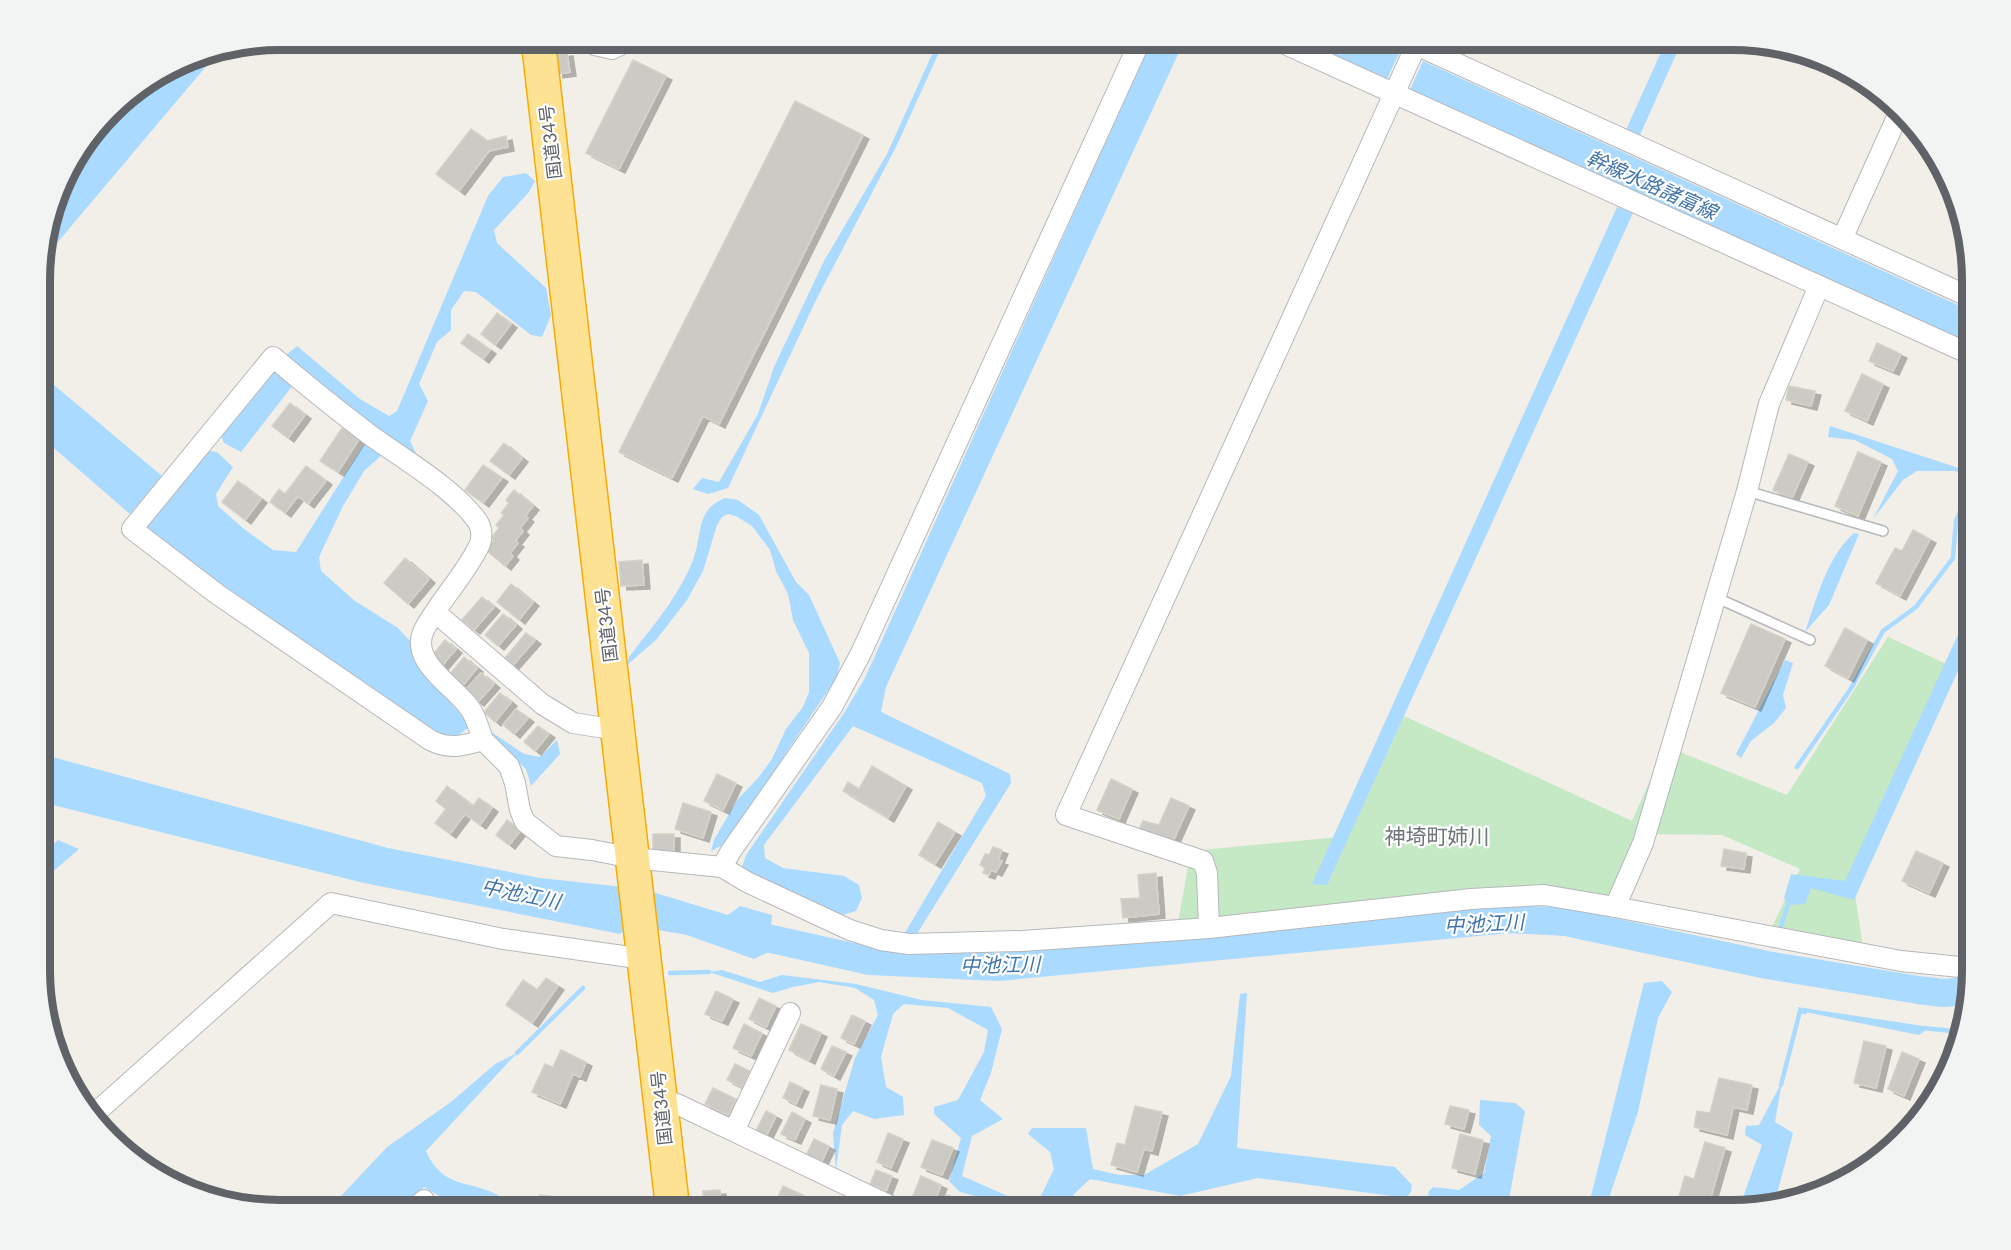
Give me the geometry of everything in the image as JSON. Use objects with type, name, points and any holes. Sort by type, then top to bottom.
[{"type":"highway","name":"国道34号","points":[[539,50],[672,1200]]},
{"type":"street","points":[[722,867],[832,707],[861,653],[1136,50]]},
{"type":"street","points":[[1347,50],[1407,59],[1842,239],[1962,294]]},
{"type":"street","points":[[1209,928],[1207,873],[1203,861],[1066,815],[1407,59]]},
{"type":"street","points":[[1407,59],[1819,286],[1962,351]]},
{"type":"street","points":[[1842,239],[1896,119]]},
{"type":"street","points":[[1615,907],[1643,843],[1747,491],[1769,404],[1819,286]]},
{"type":"street","points":[[483,740],[464,746],[450,747],[441,746],[430,740],[217,594],[132,529],[273,357],[324,400],[408,460],[456,499],[479,524],[482,538],[477,552],[423,631],[420,645],[435,672],[468,706],[475,717],[483,740],[509,766],[525,822],[556,846],[592,850],[634,865],[722,867],[747,882],[850,930],[881,940],[900,943],[1022,941],[1209,928],[1471,899],[1544,895],[1901,961],[1962,968]]},
{"type":"street","points":[[435,612],[542,704],[573,723],[618,729]]},
{"type":"street","points":[[98,1111],[331,903],[503,939],[644,952]]},
{"type":"street","points":[[734,1131],[790,1013]]},
{"type":"street","points":[[659,1098],[679,1105],[878,1200]]},
{"type":"lane","points":[[1747,491],[1883,531]]},
{"type":"lane","points":[[1715,597],[1810,640]]},
{"type":"green space","points":[[1888,637],[1951,666],[1854,888],[1865,960],[1764,943],[1800,869],[1722,835],[1636,834],[1602,911],[1540,900],[1176,933],[1191,851],[1349,836],[1404,716],[1632,821],[1665,746],[1787,795]]},
{"type":"water","points":[[934,50],[940,50],[897,145],[816,300],[728,488],[708,494],[693,489],[702,478],[719,482],[758,414],[774,367],[824,261],[887,154]]},
{"type":"water","points":[[1147,50],[1180,50],[886,687],[881,712],[1010,774],[1011,783],[915,937],[903,936],[986,796],[982,783],[853,726],[764,845],[765,858],[783,868],[844,876],[859,885],[862,898],[856,911],[842,915],[753,875],[742,867],[746,855],[844,713],[865,678]]},
{"type":"water","points":[[1322,50],[1401,50],[1387,79]]},
{"type":"water","points":[[1662,50],[1678,50],[1639,137],[1625,132]]},
{"type":"water","points":[[211,60],[51,250],[57,220],[73,178],[88,152],[107,128],[152,88],[178,73]]},
{"type":"water","name":"幹線水路諸富線","points":[[1423,61],[1962,307],[1962,341],[1410,90]]},
{"type":"water","points":[[526,173],[535,181],[529,192],[494,230],[497,243],[546,288],[551,315],[542,337],[531,335],[476,292],[464,291],[451,310],[451,330],[437,342],[419,384],[428,401],[410,441],[417,456],[352,413],[285,356],[297,346],[360,399],[389,416],[397,411],[488,196],[503,177]]},
{"type":"water","points":[[1617,207],[1633,213],[1327,885],[1312,884]]},
{"type":"water","points":[[276,370],[293,385],[241,452],[224,443],[221,436]]},
{"type":"water","points":[[50,382],[162,476],[130,514],[50,445]]},
{"type":"water","points":[[1830,426],[1962,469],[1962,473],[1955,471],[1917,471],[1903,480],[1873,519],[1898,471],[1892,459],[1855,440],[1828,437]]},
{"type":"water","points":[[367,440],[383,454],[364,471],[343,506],[319,557],[321,571],[355,601],[398,628],[411,642],[414,656],[421,667],[470,726],[459,735],[442,737],[221,584],[146,529],[209,451],[217,452],[233,467],[216,494],[218,506],[273,550],[296,552]]},
{"type":"water","points":[[725,498],[738,500],[759,515],[796,582],[809,595],[840,663],[837,677],[725,844],[711,851],[714,840],[737,800],[772,759],[786,729],[803,707],[809,692],[809,653],[793,620],[788,594],[776,571],[770,550],[752,526],[728,514],[722,517],[717,525],[703,571],[687,600],[656,640],[627,665],[629,657],[665,610],[687,573],[696,550],[704,516],[715,503]]},
{"type":"water","points":[[1854,533],[1859,534],[1829,605],[1805,632],[1830,566]]},
{"type":"water","points":[[1962,626],[1962,662],[1854,900],[1811,888],[1805,904],[1788,905],[1784,898],[1791,874],[1845,881]]},
{"type":"water","points":[[1785,660],[1793,663],[1783,695],[1786,708],[1774,723],[1751,741],[1741,758],[1736,754]]},
{"type":"water","points":[[490,731],[524,754],[540,757],[557,740],[560,754],[531,786],[526,769],[494,743]]},
{"type":"water","points":[[50,756],[388,848],[540,878],[623,887],[631,925],[620,934],[364,883],[50,804]]},
{"type":"water","points":[[58,840],[79,849],[50,874],[50,847]]},
{"type":"water","points":[[649,891],[728,915],[740,906],[772,915],[769,952],[754,959],[687,935],[653,929]]},
{"type":"water","points":[[722,970],[760,982],[782,975],[856,984],[922,1000],[991,1007],[1002,1029],[991,1073],[980,1100],[1003,1119],[972,1136],[962,1176],[1017,1200],[986,1200],[960,1192],[949,1181],[961,1138],[934,1114],[934,1107],[958,1100],[984,1052],[988,1030],[948,1008],[904,1004],[893,1014],[881,1057],[886,1087],[903,1097],[904,1115],[874,1119],[853,1111],[842,1125],[836,1170],[833,1133],[855,1058],[878,1015],[874,1000],[855,988],[819,982],[773,993],[709,972]]},
{"type":"water","points":[[1662,981],[1672,992],[1658,1018],[1638,1112],[1608,1200],[1590,1200],[1644,983]]},
{"type":"water","points":[[1247,993],[1237,1148],[1395,1167],[1412,1185],[1411,1192],[1406,1198],[1258,1178],[1180,1196],[1090,1179],[1074,1194],[1072,1200],[1039,1200],[1054,1169],[1050,1152],[1028,1134],[1032,1128],[1086,1128],[1093,1169],[1119,1175],[1144,1175],[1198,1144],[1231,1076],[1240,994]]},
{"type":"water","points":[[1797,1007],[1930,1027],[1919,1035],[1800,1011]]},
{"type":"water","points":[[517,1053],[426,1151],[432,1163],[448,1177],[496,1194],[503,1200],[446,1200],[424,1187],[410,1200],[337,1200],[387,1147],[451,1102],[495,1064]]},
{"type":"water","points":[[1782,1082],[1775,1122],[1793,1133],[1777,1196],[1742,1200],[1762,1145],[1745,1135],[1746,1126],[1759,1125]]},
{"type":"water","points":[[1480,1100],[1515,1103],[1525,1111],[1509,1200],[1439,1200],[1428,1197],[1433,1187],[1459,1190],[1484,1173],[1491,1136],[1479,1125]]},
{"type":"water","points":[[1535,1196],[1590,1200],[1531,1200]]},
{"type":"building","points":[[567,52],[570,72],[557,74],[555,53]]},
{"type":"building","points":[[633,60],[666,76],[619,169],[586,153]]},
{"type":"building","points":[[795,101],[863,135],[719,424],[703,416],[672,478],[619,452]]},
{"type":"building","points":[[471,129],[487,141],[506,136],[508,147],[489,151],[459,191],[436,174]]},
{"type":"building","points":[[497,313],[511,324],[495,345],[481,334]]},
{"type":"building","points":[[468,334],[490,350],[483,359],[461,343]]},
{"type":"building","points":[[1877,343],[1901,354],[1893,371],[1869,361]]},
{"type":"building","points":[[1862,374],[1883,384],[1867,421],[1845,411]]},
{"type":"building","points":[[1789,386],[1815,391],[1811,406],[1786,400]]},
{"type":"building","points":[[290,403],[305,415],[288,438],[272,426]]},
{"type":"building","points":[[342,428],[359,439],[338,472],[320,461]]},
{"type":"building","points":[[504,443],[522,458],[509,475],[490,461]]},
{"type":"building","points":[[1858,452],[1881,462],[1858,516],[1835,506]]},
{"type":"building","points":[[1789,454],[1808,462],[1792,498],[1773,490]]},
{"type":"building","points":[[483,465],[502,478],[483,503],[465,490]]},
{"type":"building","points":[[306,466],[326,481],[308,504],[298,496],[285,513],[270,502],[279,489],[285,494]]},
{"type":"building","points":[[238,481],[261,499],[245,520],[222,502]]},
{"type":"building","points":[[514,490],[533,506],[525,516],[528,518],[520,528],[523,531],[515,541],[518,543],[510,553],[513,556],[505,566],[486,550],[494,540],[491,538],[499,528],[496,525],[504,515],[501,513],[509,503],[506,500]]},
{"type":"building","points":[[1913,530],[1930,539],[1900,596],[1876,583],[1895,548],[1902,551]]},
{"type":"building","points":[[405,558],[429,579],[408,604],[384,583]]},
{"type":"building","points":[[642,560],[644,585],[621,586],[619,562]]},
{"type":"building","points":[[511,584],[533,602],[519,620],[497,602]]},
{"type":"building","points":[[482,597],[494,607],[474,630],[462,620]]},
{"type":"building","points":[[503,614],[516,625],[498,646],[485,635]]},
{"type":"building","points":[[1751,624],[1785,639],[1755,707],[1721,693]]},
{"type":"building","points":[[1845,628],[1867,640],[1848,678],[1825,666]]},
{"type":"building","points":[[526,633],[535,640],[513,665],[505,658]]},
{"type":"building","points":[[445,640],[456,649],[441,667],[430,658]]},
{"type":"building","points":[[464,657],[477,668],[463,685],[450,674]]},
{"type":"building","points":[[481,673],[494,684],[478,702],[465,691]]},
{"type":"building","points":[[500,693],[511,702],[495,722],[484,712]]},
{"type":"building","points":[[516,709],[528,718],[514,734],[503,725]]},
{"type":"building","points":[[538,726],[549,734],[535,751],[524,742]]},
{"type":"building","points":[[872,766],[906,786],[888,818],[843,791],[848,782],[859,789]]},
{"type":"building","points":[[717,774],[736,783],[723,810],[704,801]]},
{"type":"building","points":[[1111,779],[1132,789],[1119,819],[1097,810]]},
{"type":"building","points":[[447,786],[473,806],[479,798],[492,808],[480,825],[465,814],[450,834],[435,823],[446,809],[436,801]]},
{"type":"building","points":[[1171,798],[1189,806],[1173,841],[1138,832],[1143,821],[1159,825]]},
{"type":"building","points":[[683,803],[711,812],[703,838],[675,829]]},
{"type":"building","points":[[507,820],[521,830],[509,845],[496,835]]},
{"type":"building","points":[[938,822],[955,832],[935,864],[919,855]]},
{"type":"building","points":[[653,834],[674,834],[674,851],[653,851]]},
{"type":"building","points":[[993,847],[1002,850],[998,860],[1002,861],[996,872],[991,870],[989,875],[983,873],[985,868],[980,865],[985,854],[989,855]]},
{"type":"building","points":[[1724,849],[1746,853],[1744,869],[1721,866]]},
{"type":"building","points":[[1916,851],[1943,863],[1929,893],[1902,881]]},
{"type":"building","points":[[1156,873],[1159,914],[1123,918],[1121,899],[1140,898],[1138,875]]},
{"type":"building","points":[[546,978],[558,986],[532,1023],[506,1005],[523,980],[537,990]]},
{"type":"building","points":[[716,991],[733,999],[722,1021],[705,1014]]},
{"type":"building","points":[[759,998],[776,1006],[766,1027],[749,1019]]},
{"type":"building","points":[[852,1015],[865,1021],[854,1044],[841,1038]]},
{"type":"building","points":[[744,1024],[762,1033],[751,1056],[733,1048]]},
{"type":"building","points":[[801,1024],[821,1033],[809,1060],[789,1050]]},
{"type":"building","points":[[1864,1041],[1886,1046],[1876,1088],[1854,1083]]},
{"type":"building","points":[[832,1046],[846,1052],[834,1076],[821,1069]]},
{"type":"building","points":[[561,1050],[586,1062],[580,1077],[573,1074],[560,1104],[532,1092],[545,1064],[553,1067]]},
{"type":"building","points":[[1902,1052],[1919,1059],[1904,1096],[1888,1089]]},
{"type":"building","points":[[735,1064],[750,1071],[742,1087],[727,1080]]},
{"type":"building","points":[[1719,1078],[1752,1085],[1747,1110],[1733,1107],[1727,1135],[1694,1127],[1697,1111],[1710,1113]]},
{"type":"building","points":[[790,1082],[803,1088],[796,1104],[783,1098]]},
{"type":"building","points":[[821,1085],[837,1089],[830,1120],[813,1116]]},
{"type":"building","points":[[713,1088],[736,1099],[728,1115],[705,1104]]},
{"type":"building","points":[[1135,1106],[1162,1112],[1152,1151],[1144,1149],[1137,1172],[1111,1165],[1117,1143],[1125,1145]]},
{"type":"building","points":[[1450,1106],[1469,1110],[1464,1129],[1445,1124]]},
{"type":"building","points":[[766,1111],[776,1116],[766,1136],[756,1131]]},
{"type":"building","points":[[792,1112],[805,1119],[795,1140],[781,1134]]},
{"type":"building","points":[[888,1133],[903,1139],[891,1168],[877,1162]]},
{"type":"building","points":[[1460,1134],[1483,1140],[1475,1174],[1452,1168]]},
{"type":"building","points":[[814,1139],[829,1146],[821,1163],[806,1156]]},
{"type":"building","points":[[932,1140],[953,1148],[942,1175],[921,1167]]},
{"type":"building","points":[[1705,1142],[1725,1148],[1710,1200],[1678,1200],[1685,1176],[1694,1179]]},
{"type":"building","points":[[876,1170],[892,1176],[886,1191],[870,1184]]},
{"type":"building","points":[[921,1176],[941,1185],[935,1200],[911,1200]]},
{"type":"building","points":[[783,1186],[805,1196],[803,1200],[777,1200]]},
{"type":"building","points":[[720,1190],[720,1200],[704,1200],[703,1191]]},
{"type":"building","points":[[540,1195],[581,1200],[539,1200]]},
{"type":"building","points":[[947,1195],[960,1200],[945,1200]]},
{"type":"waterway","points":[[1797,767],[1850,690],[1883,631],[1916,607],[1953,558],[1956,521],[1962,507]]},
{"type":"waterway","points":[[1779,932],[1788,905]]},
{"type":"waterway","name":"中池江川","points":[[731,930],[870,961],[998,967],[1509,919],[1566,922],[1767,965],[1918,990],[1943,993],[1961,992]]},
{"type":"waterway","points":[[670,973],[709,972]]},
{"type":"waterway","points":[[517,1053],[583,988]]},
{"type":"waterway","points":[[1781,1085],[1800,1011],[1805,1012]]},
{"type":"waterway","points":[[1923,1028],[1954,1031]]},
{"type":"district","name":"神埼町姉川","points":[[1437,835]]}]
